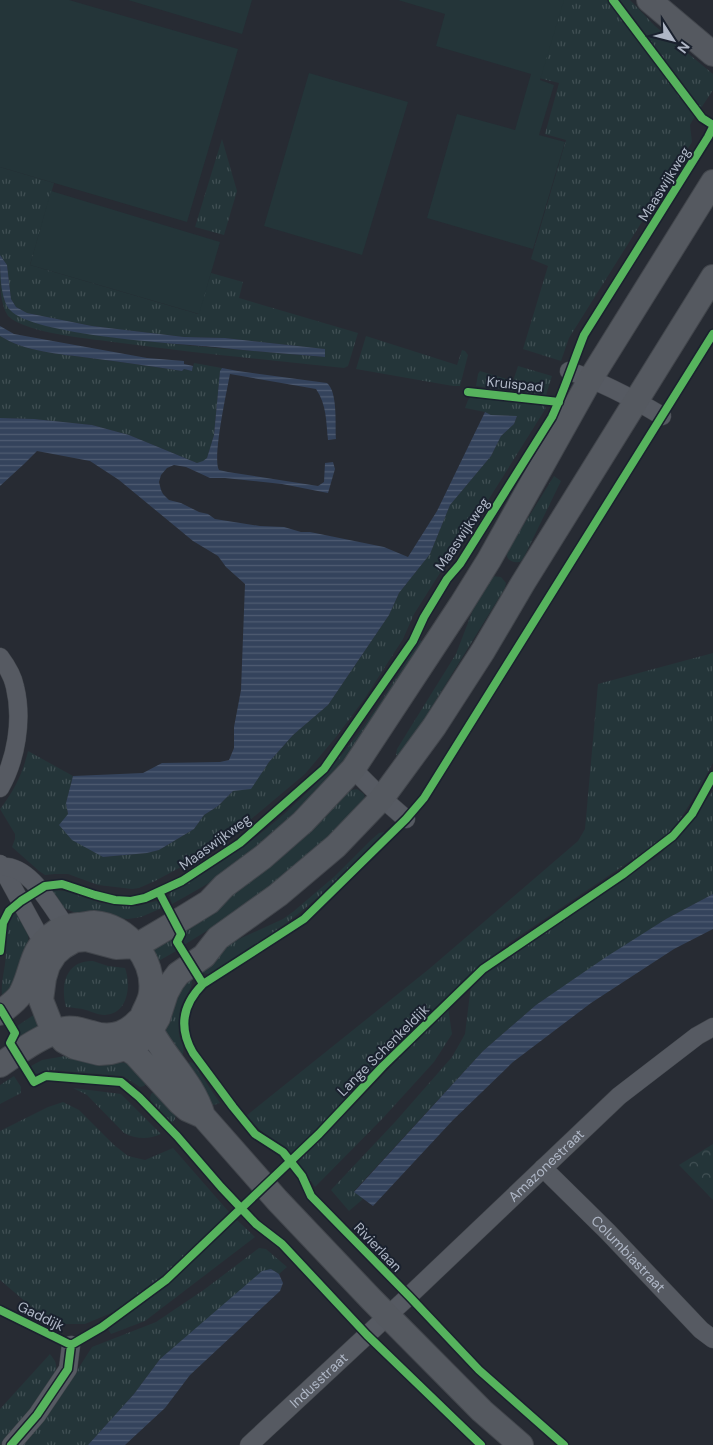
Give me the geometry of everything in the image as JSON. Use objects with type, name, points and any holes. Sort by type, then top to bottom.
[{"type":"street","points":[[649,0],[713,54]]},
{"type":"street","points":[[47,951],[75,940],[86,939],[116,946],[136,946],[209,902],[224,886],[263,857],[304,822],[353,769],[489,560],[580,375],[676,241],[713,182]]},
{"type":"street","points":[[0,1064],[75,1028],[96,1034],[114,1035],[158,1018],[158,987],[164,967],[196,945],[218,938],[278,895],[336,846],[382,798],[434,727],[483,651],[523,583],[713,277]]},
{"type":"street","points":[[580,375],[637,401],[662,416]]},
{"type":"street","points":[[0,656],[15,687],[18,725],[11,766],[0,788]]},
{"type":"street","points":[[353,769],[382,798],[406,818]]},
{"type":"street","points":[[0,866],[17,869],[40,889],[66,927]]},
{"type":"street","points":[[0,866],[47,951]]},
{"type":"street","points":[[116,930],[132,929],[170,912],[203,892],[224,886]]},
{"type":"street","points":[[0,1029],[26,1012],[33,993],[44,978],[47,951],[55,932],[66,927],[94,923],[105,925],[127,936],[136,946],[158,987]]},
{"type":"street","points":[[0,1012],[18,997],[33,993]]},
{"type":"street","points":[[33,993],[60,1036],[75,1047],[99,1053],[126,1048],[140,1041],[147,1022]]},
{"type":"street","points":[[147,1022],[155,1038],[194,1093],[203,1116]]},
{"type":"street","name":"Amazonestraat","points":[[388,1316],[619,1096],[697,1036],[713,1028]]},
{"type":"street","points":[[0,1079],[60,1036]]},
{"type":"street","points":[[126,1048],[135,1054],[180,1103],[187,1109],[203,1116],[277,1200],[388,1316],[482,1410],[521,1445]]},
{"type":"street","name":"Columbiastraat","points":[[543,1168],[608,1232],[701,1330],[713,1339]]},
{"type":"street","name":"Indusstraat","points":[[249,1445],[388,1316]]},
{"type":"street","points":[[11,1445],[37,1415],[68,1370],[71,1345]]},
{"type":"green space","points":[[0,0],[69,0],[238,49],[187,222],[0,167]]},
{"type":"green space","points":[[128,0],[252,0],[242,34]]},
{"type":"green space","points":[[398,0],[564,0],[540,80],[554,85],[539,135],[565,142],[533,249],[427,218],[457,114],[515,130],[531,74],[436,46],[445,14]]},
{"type":"green space","points":[[562,0],[607,0],[695,116],[690,125],[692,142],[569,338],[561,361],[523,349],[548,266],[531,259],[566,140],[545,134],[559,83],[539,78]]},
{"type":"green space","points":[[620,0],[630,0],[655,26],[713,74],[713,90],[701,108]]},
{"type":"green space","points":[[309,73],[408,102],[362,255],[264,226]]},
{"type":"green space","points":[[222,139],[237,191],[224,235],[195,227]]},
{"type":"green space","points":[[0,167],[54,183],[30,265],[198,314],[211,273],[243,282],[239,298],[358,333],[348,366],[344,368],[95,340],[62,335],[17,322],[8,316],[3,306],[0,288],[0,269],[4,300],[10,310],[51,327],[112,337],[184,345],[324,357],[325,349],[225,338],[184,337],[92,326],[27,313],[16,307],[11,299],[7,265],[0,255]]},
{"type":"green space","points":[[51,191],[220,242],[199,314],[30,265]]},
{"type":"green space","points":[[0,336],[21,346],[55,354],[182,371],[184,369],[192,371],[194,363],[222,368],[220,371],[214,435],[207,458],[203,462],[197,463],[129,435],[92,425],[34,419],[0,418]]},
{"type":"green space","points":[[366,336],[457,365],[462,350],[465,351],[468,355],[460,386],[356,369]]},
{"type":"green space","points":[[518,366],[552,376],[546,395],[476,386],[480,371],[513,381]]},
{"type":"green space","points":[[472,396],[543,405],[546,408],[450,561],[440,573],[414,614],[403,639],[365,698],[305,774],[238,830],[210,850],[139,888],[132,889],[98,885],[68,874],[45,875],[12,847],[15,834],[0,809],[17,781],[28,751],[73,776],[66,803],[68,814],[103,857],[159,850],[194,829],[204,815],[218,806],[233,791],[251,788],[269,762],[293,735],[328,705],[389,615],[399,593],[430,554],[450,505],[491,456],[501,436],[514,424],[517,416],[491,415],[465,408]]},
{"type":"green space","points":[[554,476],[561,481],[523,559],[520,562],[509,560],[507,556],[508,550]]},
{"type":"green space","points":[[492,576],[501,577],[506,583],[505,588],[420,726],[399,756],[396,755],[397,749],[456,654],[477,599]]},
{"type":"green space","points":[[419,640],[425,642],[380,712],[349,754],[316,792],[280,827],[241,860],[215,879],[172,904],[169,895],[171,892],[238,851],[259,835],[299,801],[335,763],[369,718]]},
{"type":"green space","points":[[713,653],[713,763],[674,829],[648,849],[509,943],[458,986],[402,1039],[321,1126],[292,1154],[265,1135],[246,1116],[429,969],[578,841],[585,829],[598,684]]},
{"type":"green space","points":[[357,789],[364,794],[365,799],[306,859],[247,905],[184,945],[185,932],[183,925],[281,858],[303,839],[346,794],[351,790]]},
{"type":"green space","points":[[713,791],[713,894],[666,919],[536,1005],[483,1051],[354,1191],[363,1199],[349,1211],[331,1190],[395,1122],[452,1057],[465,1034],[471,985],[485,970],[619,883],[660,854],[681,833]]},
{"type":"green space","points":[[385,832],[321,895],[276,930],[209,974],[203,973],[198,967],[226,945],[283,919],[335,876],[379,833]]},
{"type":"green space","points":[[50,890],[65,891],[101,903],[126,906],[138,906],[156,901],[160,903],[162,908],[141,917],[128,919],[78,914],[64,908]]},
{"type":"green space","points":[[17,911],[29,928],[28,945],[21,974],[3,1002],[2,988],[7,934],[10,921]]},
{"type":"green space","points":[[175,936],[172,943],[176,951],[157,962],[149,945]]},
{"type":"green space","points":[[93,961],[108,966],[125,968],[128,990],[123,1004],[113,1013],[102,1015],[84,1009],[66,1007],[64,990],[67,975],[77,965]]},
{"type":"green space","points":[[190,974],[192,979],[191,988],[180,1010],[179,1019],[179,1034],[183,1046],[183,1054],[177,1058],[166,1037],[166,1025],[174,996]]},
{"type":"green space","points":[[448,1007],[452,1034],[434,1062],[383,1118],[315,1187],[297,1161],[357,1102]]},
{"type":"green space","points":[[35,1014],[43,1031],[18,1039],[20,1033],[17,1026]]},
{"type":"green space","points":[[65,1056],[126,1063],[133,1066],[150,1081],[140,1087],[123,1076],[51,1070],[38,1074],[35,1073],[31,1066],[42,1060]]},
{"type":"green space","points":[[190,1062],[193,1063],[220,1103],[210,1104],[184,1067]]},
{"type":"green space","points":[[14,1076],[21,1087],[21,1093],[0,1104],[0,1085]]},
{"type":"green space","points":[[73,1088],[121,1094],[161,1134],[142,1138],[124,1133],[87,1095]]},
{"type":"green space","points":[[157,1089],[176,1114],[172,1123],[151,1101],[151,1094]]},
{"type":"green space","points":[[63,1102],[79,1110],[114,1145],[128,1156],[145,1160],[173,1148],[229,1212],[193,1249],[151,1286],[116,1311],[85,1324],[56,1324],[34,1309],[0,1280],[0,1131],[48,1107]]},
{"type":"green space","points":[[713,1144],[713,1200],[679,1165]]},
{"type":"green space","points":[[237,1220],[255,1237],[145,1321],[111,1334],[108,1329],[180,1273]]},
{"type":"green space","points":[[259,1248],[266,1249],[287,1267],[279,1274],[271,1269],[160,1359],[134,1394],[88,1445],[16,1445],[62,1394],[92,1347],[156,1322],[205,1289]]},
{"type":"green space","points":[[50,1354],[56,1365],[51,1383],[0,1445],[0,1409]]},
{"type":"water","points":[[0,255],[7,265],[11,299],[16,307],[27,313],[92,326],[184,337],[225,338],[325,349],[325,357],[139,341],[46,326],[24,319],[10,310],[4,299],[1,284]]},
{"type":"water","points":[[0,326],[14,334],[147,358],[184,361],[184,364],[193,366],[192,371],[55,354],[32,349],[0,336]]},
{"type":"water","points":[[222,368],[327,383],[331,387],[336,418],[336,439],[328,440],[324,407],[316,389],[230,374],[217,453],[219,470],[318,486],[324,482],[325,463],[333,462],[335,469],[328,493],[282,484],[210,478],[186,467],[174,465],[167,468],[161,475],[159,482],[163,494],[169,500],[208,514],[215,519],[310,532],[384,547],[408,557],[437,511],[485,412],[491,415],[517,416],[514,424],[501,436],[491,456],[450,505],[430,554],[399,593],[389,615],[328,705],[293,735],[269,762],[251,789],[233,791],[218,806],[204,815],[194,829],[159,850],[103,857],[72,840],[59,825],[68,814],[66,803],[73,776],[143,773],[162,763],[220,762],[229,760],[234,748],[234,727],[241,690],[245,584],[226,567],[218,556],[193,541],[119,480],[90,461],[37,451],[0,486],[0,418],[34,419],[92,425],[129,435],[197,463],[207,458],[214,435],[220,371]]},
{"type":"water","points":[[713,894],[713,929],[674,949],[591,1003],[513,1062],[453,1120],[373,1206],[354,1192],[483,1051],[536,1005],[666,919]]},
{"type":"water","points":[[271,1269],[279,1274],[283,1283],[280,1291],[190,1375],[165,1408],[125,1445],[88,1445],[134,1394],[160,1359],[262,1271]]},
{"type":"cycle path","points":[[613,0],[702,118],[713,125]]},
{"type":"cycle path","name":"Maaswijkweg","points":[[0,951],[3,923],[9,911],[45,886],[62,884],[115,900],[131,901],[145,898],[182,881],[240,843],[324,769],[413,641],[424,617],[447,579],[460,564],[552,417],[584,335],[713,127]]},
{"type":"cycle path","name":"Rivierlaan","points":[[564,1445],[479,1370],[311,1196],[302,1176],[283,1152],[255,1134],[193,1053],[185,1034],[185,1016],[191,1000],[203,984],[304,919],[406,819],[424,798],[713,334]]},
{"type":"cycle path","name":"Kruispad","points":[[468,392],[559,402]]},
{"type":"cycle path","name":"Lange Schenkeldijk","points":[[71,1345],[102,1327],[166,1280],[319,1134],[383,1066],[483,969],[622,875],[673,836],[692,814],[713,776]]},
{"type":"cycle path","points":[[159,892],[181,934],[177,942],[203,984]]},
{"type":"cycle path","points":[[0,1008],[15,1033],[10,1043],[34,1082],[46,1076],[121,1082],[139,1097],[177,1136],[256,1224],[282,1244],[367,1335],[481,1445]]},
{"type":"cycle path","name":"Gaddijk","points":[[0,1310],[71,1345]]},
{"type":"cycle path","points":[[11,1445],[37,1415],[68,1369],[71,1345]]}]
